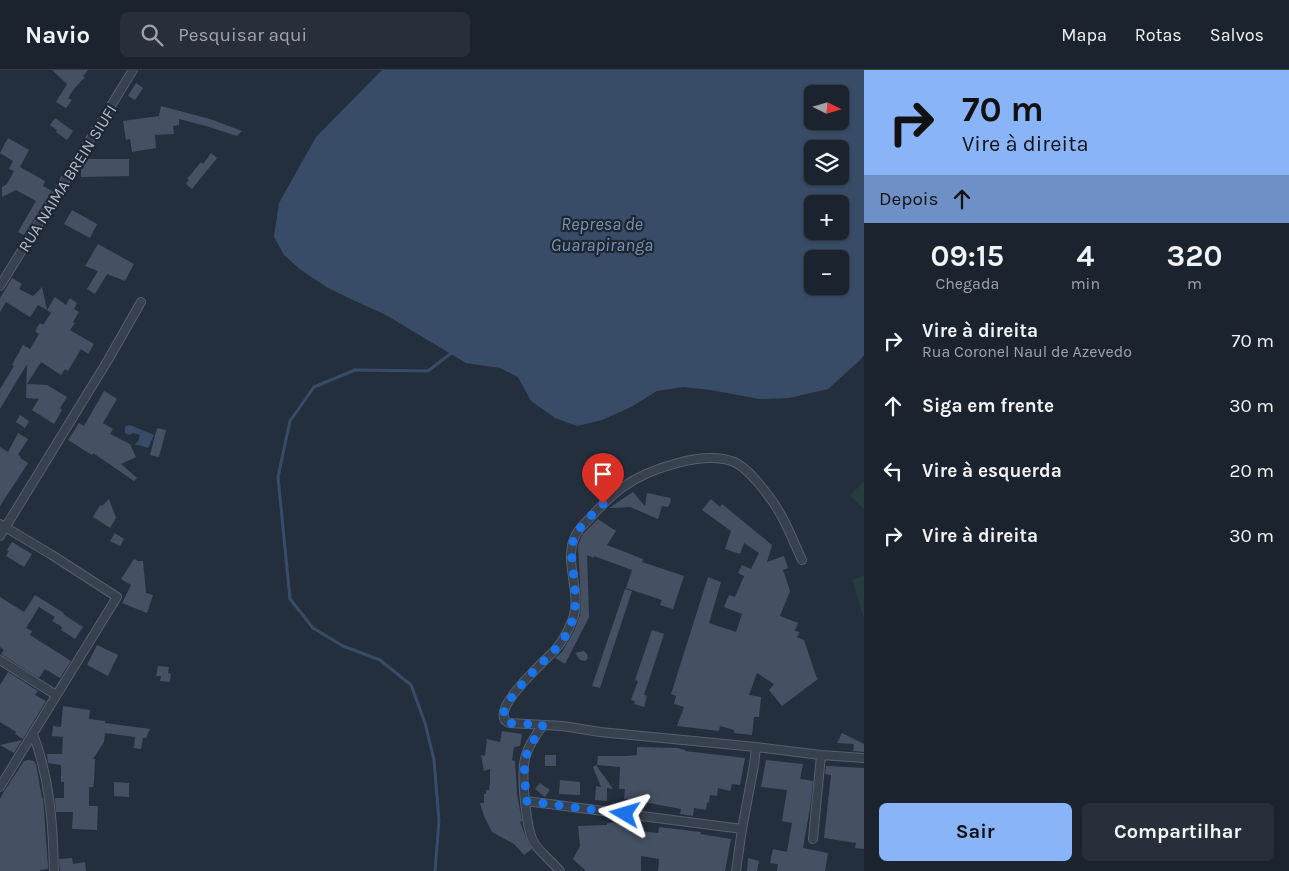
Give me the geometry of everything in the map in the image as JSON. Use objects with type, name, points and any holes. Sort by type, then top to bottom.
[{"type":"street","name":"RUA NAIMA BREIN SIUFI","points":[[0,286],[133,70]]},
{"type":"street","points":[[0,536],[3,526],[108,360],[141,302]]},
{"type":"street","points":[[802,560],[781,515],[768,495],[748,471],[734,462],[718,459],[690,459],[640,477],[623,487],[603,504],[574,538],[571,556],[576,605],[573,620],[557,647],[526,678],[515,692],[507,705],[504,720],[507,722],[563,726],[600,732],[864,758]]},
{"type":"street","points":[[0,787],[117,596],[3,526]]},
{"type":"street","points":[[0,660],[56,695]]},
{"type":"street","points":[[543,725],[526,755],[524,766],[527,823],[535,844],[560,871]]},
{"type":"street","points":[[33,734],[43,765],[52,816],[54,871]]},
{"type":"street","points":[[736,871],[756,747]]},
{"type":"street","points":[[813,839],[822,755]]},
{"type":"street","points":[[526,801],[742,829]]},
{"type":"green space","points":[[864,481],[864,509],[850,496]]},
{"type":"green space","points":[[864,576],[864,619],[852,580]]},
{"type":"water","name":"Represa de Guarapiranga","points":[[382,70],[864,70],[864,355],[828,389],[789,398],[759,399],[683,387],[657,391],[631,407],[602,420],[577,426],[555,418],[531,401],[518,377],[500,368],[466,363],[386,315],[328,288],[301,270],[284,255],[274,237],[279,203],[316,137]]},
{"type":"water","points":[[130,425],[154,435],[148,448],[135,445],[140,435],[125,433],[126,426]]},
{"type":"building","points":[[52,70],[88,70],[83,76],[85,77],[68,98],[72,100],[66,108],[56,102],[67,84]]},
{"type":"building","points":[[136,83],[143,88],[135,100],[128,96]]},
{"type":"building","points":[[161,106],[210,119],[242,131],[237,136],[179,119],[179,125],[173,126],[174,134],[155,135],[156,148],[132,152],[130,139],[126,140],[123,121],[159,116]]},
{"type":"building","points":[[55,118],[73,131],[67,140],[50,125]]},
{"type":"building","points":[[8,138],[29,150],[20,167],[45,181],[43,186],[52,191],[24,235],[18,232],[36,201],[16,190],[2,197],[2,187],[7,184],[14,171],[9,169],[13,161],[0,153]]},
{"type":"building","points":[[211,153],[217,158],[192,189],[186,184],[189,180],[187,179],[201,162],[203,164]]},
{"type":"building","points":[[86,159],[129,159],[129,176],[81,177],[81,167]]},
{"type":"building","points":[[72,210],[97,224],[90,238],[64,224]]},
{"type":"building","points":[[98,244],[134,264],[125,281],[107,274],[95,294],[87,289],[98,271],[85,266]]},
{"type":"building","points":[[12,278],[22,284],[19,289],[33,296],[42,287],[47,310],[38,305],[30,317],[6,302],[0,312],[0,298]]},
{"type":"building","points":[[55,297],[66,305],[70,298],[77,303],[74,309],[79,312],[70,330],[94,344],[88,354],[81,349],[68,371],[65,369],[61,375],[41,362],[27,384],[47,385],[67,397],[60,408],[62,410],[54,424],[32,410],[39,399],[26,398],[27,364],[0,409],[0,389],[14,366],[12,365],[23,345],[30,349],[39,334],[35,331],[40,323],[43,325],[51,313],[47,310]]},
{"type":"building","points":[[104,391],[117,399],[103,423],[113,429],[110,434],[130,444],[136,457],[121,464],[137,478],[134,481],[93,453],[92,455],[68,440],[79,423],[84,426]]},
{"type":"building","points":[[20,415],[29,421],[25,428],[16,422]]},
{"type":"building","points":[[157,428],[166,430],[159,457],[150,455]]},
{"type":"building","points":[[18,433],[28,439],[18,455],[28,463],[0,506],[0,447],[8,452]]},
{"type":"building","points":[[633,492],[645,506],[647,493],[671,498],[670,503],[668,507],[662,506],[658,519],[630,507],[609,508]]},
{"type":"building","points":[[109,499],[116,518],[110,528],[93,517],[100,505],[102,506]]},
{"type":"building","points":[[711,499],[720,507],[722,504],[772,545],[767,562],[784,556],[788,568],[783,570],[790,591],[780,616],[798,623],[795,631],[800,632],[797,637],[804,640],[818,679],[782,706],[769,690],[774,684],[757,673],[749,695],[761,697],[759,717],[754,717],[752,735],[734,733],[734,730],[720,726],[719,731],[677,726],[684,707],[674,704],[676,696],[671,694],[708,577],[721,582],[709,623],[736,632],[742,614],[724,607],[729,595],[735,597],[744,576],[738,573],[742,565],[751,569],[759,553],[744,543],[740,554],[725,549],[731,531],[702,510]]},
{"type":"building","points":[[598,519],[616,531],[607,545],[643,559],[642,562],[684,576],[673,609],[660,605],[662,600],[626,588],[632,570],[587,555],[589,617],[565,664],[555,658],[562,652],[574,631],[580,615],[578,546],[582,535]]},
{"type":"building","points":[[115,533],[124,539],[120,546],[110,541]]},
{"type":"building","points":[[12,542],[32,554],[24,567],[6,556]]},
{"type":"building","points":[[134,559],[143,561],[146,593],[153,595],[147,613],[122,603],[131,585],[121,579]]},
{"type":"building","points":[[625,589],[632,591],[600,688],[592,686]]},
{"type":"building","points":[[35,595],[83,627],[75,639],[61,630],[62,627],[52,621],[55,617],[39,607],[26,628],[32,631],[30,635],[71,661],[60,678],[45,669],[39,678],[1,654],[4,650],[0,647],[0,597],[24,612]]},
{"type":"building","points":[[652,630],[664,634],[644,695],[647,696],[644,707],[634,704],[635,701],[631,700],[638,681],[635,680]]},
{"type":"building","points":[[97,645],[118,655],[108,676],[87,665]]},
{"type":"building","points":[[584,651],[588,658],[585,661],[580,660],[575,653]]},
{"type":"building","points":[[158,666],[169,667],[168,673],[171,674],[170,682],[160,681],[161,676],[156,676]]},
{"type":"building","points":[[8,672],[38,691],[35,695],[46,701],[23,739],[0,722],[0,685]]},
{"type":"building","points":[[63,706],[90,710],[89,719],[150,729],[146,738],[143,738],[141,749],[134,748],[135,737],[105,733],[104,742],[93,759],[95,759],[94,782],[93,787],[89,787],[89,806],[98,806],[97,830],[72,829],[73,812],[56,812],[55,798],[64,798],[64,782],[61,782],[61,765],[48,763],[47,754],[62,754],[63,737],[52,736],[53,726],[61,727]]},
{"type":"building","points":[[502,731],[522,734],[520,746],[514,747],[512,760],[515,761],[517,794],[522,821],[520,822],[532,849],[524,855],[514,844],[492,832],[480,803],[484,803],[484,794],[486,794],[486,790],[489,790],[490,782],[490,769],[484,771],[481,755],[485,756],[487,739],[500,742]]},
{"type":"building","points":[[842,733],[864,744],[864,752],[853,751],[854,744],[837,743]]},
{"type":"building","points":[[22,740],[14,753],[0,745]]},
{"type":"building","points":[[637,747],[677,748],[685,751],[745,758],[740,785],[732,784],[730,791],[718,788],[717,796],[710,795],[706,810],[694,808],[693,816],[680,814],[681,809],[644,802],[643,809],[633,808],[634,799],[624,799],[625,789],[619,789],[620,767],[597,765],[598,756],[637,755]]},
{"type":"building","points":[[545,755],[556,755],[556,766],[545,766]]},
{"type":"building","points":[[766,760],[803,764],[800,779],[813,781],[803,848],[828,853],[825,871],[777,871],[778,864],[770,863],[773,849],[787,852],[792,823],[782,821],[787,790],[761,787]]},
{"type":"building","points":[[24,761],[34,761],[36,764],[43,798],[48,869],[40,871],[0,871],[0,799]]},
{"type":"building","points":[[596,765],[613,789],[607,788],[607,801],[595,800],[596,786],[601,787],[593,767]]},
{"type":"building","points":[[826,766],[864,768],[864,849],[855,848],[856,843],[824,838],[831,775],[825,774]]},
{"type":"building","points":[[560,780],[580,782],[580,795],[559,794]]},
{"type":"building","points":[[114,782],[129,783],[129,797],[114,796]]},
{"type":"building","points":[[540,783],[550,790],[545,797],[535,789]]},
{"type":"building","points":[[614,821],[642,825],[642,831],[658,833],[659,827],[701,832],[700,834],[731,839],[725,871],[658,871],[659,859],[641,856],[641,871],[586,871],[573,859],[580,846],[578,826],[607,825],[607,823]]},
{"type":"building","points":[[72,858],[73,864],[85,862],[86,871],[60,871],[59,859]]},
{"type":"building","points":[[748,858],[759,861],[757,871],[747,871]]},
{"type":"waterway","points":[[435,871],[439,821],[434,760],[425,723],[411,685],[380,660],[343,646],[313,628],[290,599],[278,477],[290,421],[314,387],[355,370],[428,371],[454,353]]},
{"type":"route","points":[[603,504],[576,534],[572,545],[571,556],[576,605],[573,620],[553,652],[526,678],[515,692],[507,705],[503,718],[509,723],[543,725],[524,760],[526,801],[625,814]]}]
